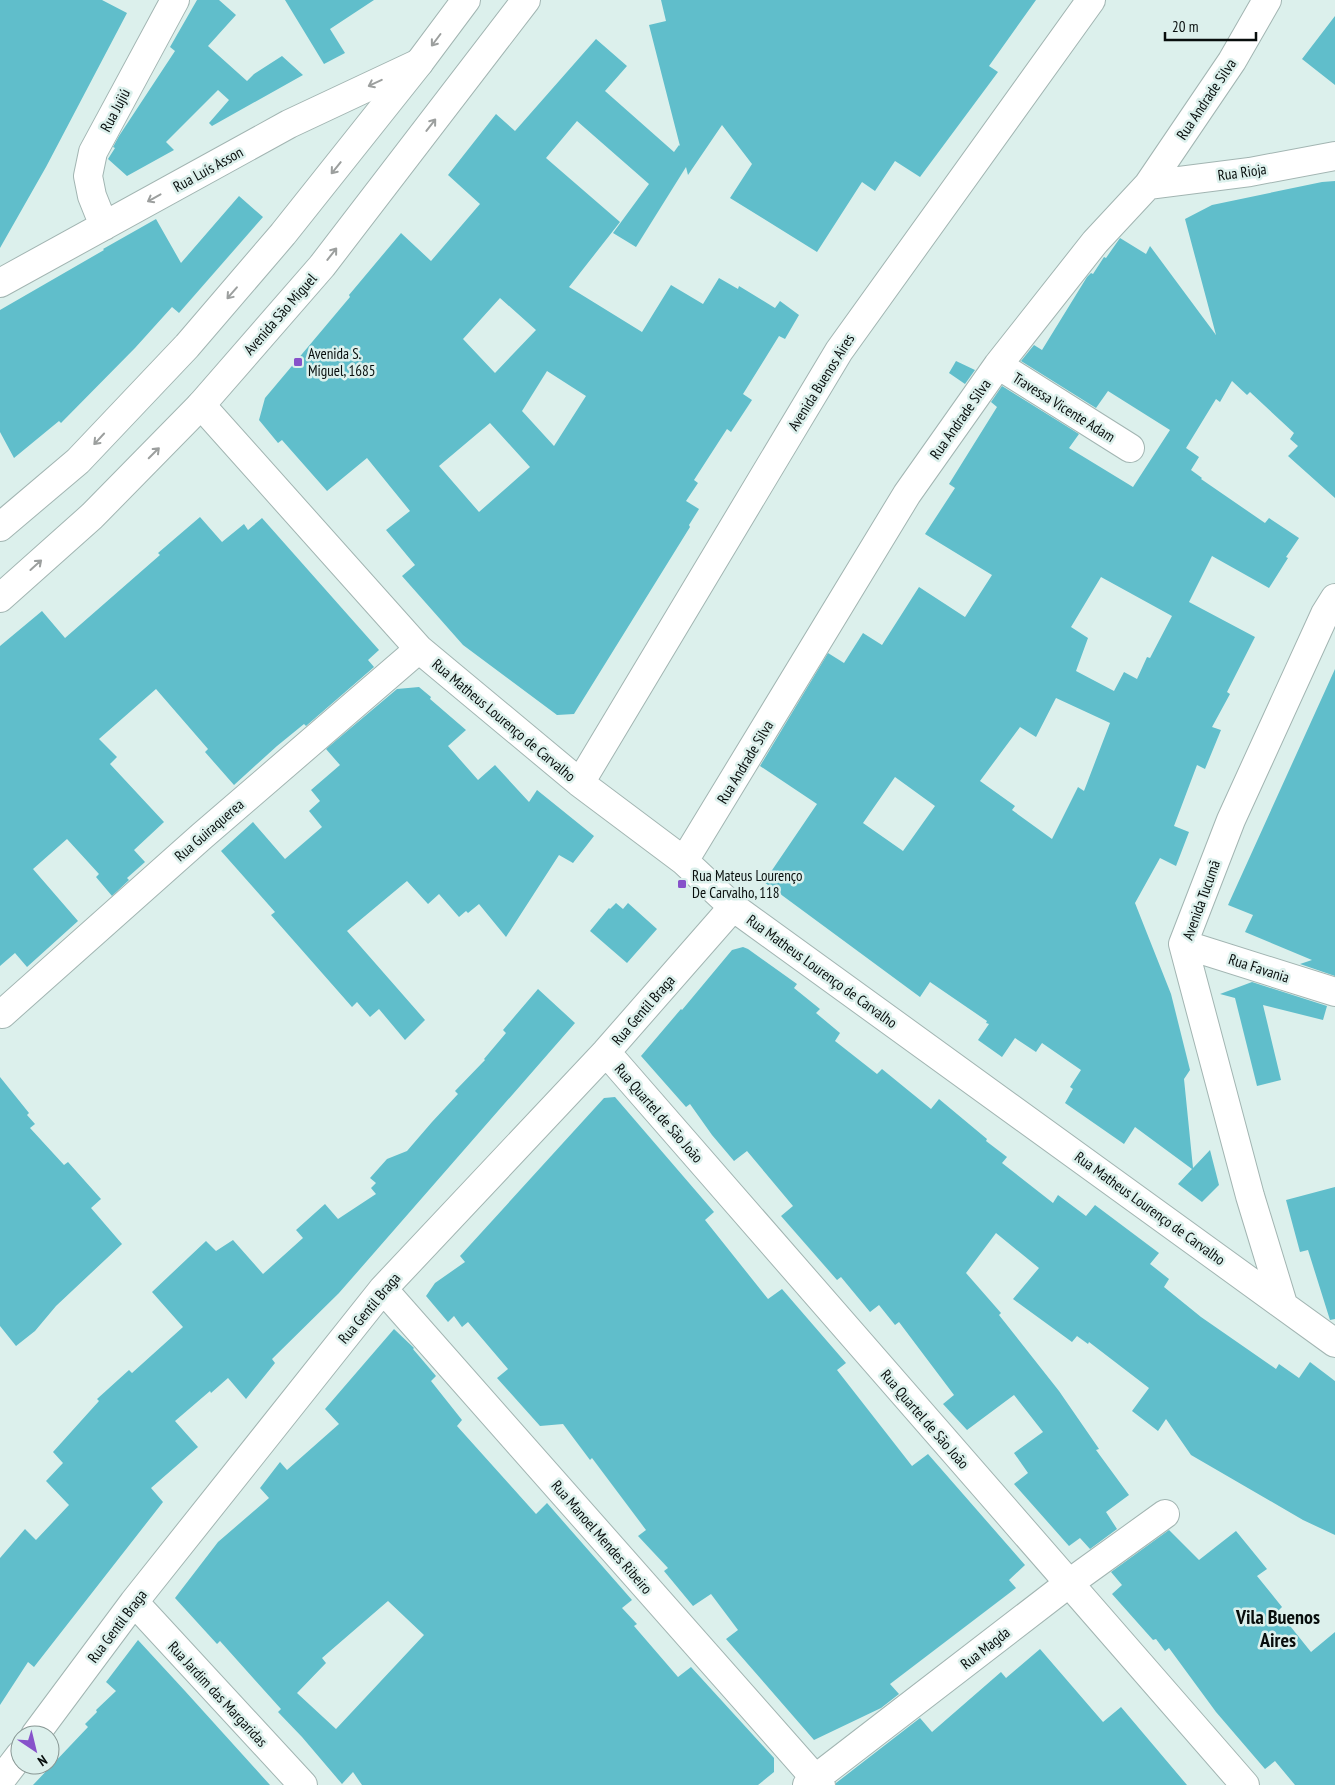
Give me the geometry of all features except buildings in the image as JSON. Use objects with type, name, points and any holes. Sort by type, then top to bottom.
[{"type":"street","name":"Rua Jujiú","points":[[104,226],[92,196],[88,176],[93,152],[175,0]]},
{"type":"street","points":[[0,527],[78,461],[187,346],[283,234],[420,63],[466,0]]},
{"type":"street","name":"Avenida São Miguel","points":[[0,598],[92,516],[201,405],[322,266],[526,0]]},
{"type":"street","name":"Avenida Buenos Aires","points":[[580,783],[839,351],[1091,0]]},
{"type":"street","name":"Rua Andrade Silva","points":[[684,861],[907,494],[998,365],[1095,242],[1148,185],[1232,61],[1267,0]]},
{"type":"street","name":"Rua Luís Asson","points":[[0,283],[289,124],[420,63]]},
{"type":"street","name":"Rua Rioja","points":[[1148,185],[1250,172],[1335,156]]},
{"type":"street","name":"Travessa Vicente Adam","points":[[998,365],[1130,448]]},
{"type":"street","name":"Rua Matheus Lourenço de Carvalho","points":[[201,405],[418,649],[580,783],[684,861],[733,907],[1335,1343]]},
{"type":"street","name":"Avenida Tucumã","points":[[1283,1304],[1250,1196],[1183,944],[1231,820],[1324,614],[1335,598]]},
{"type":"street","name":"Rua Guiraquerea","points":[[2,1014],[202,836],[418,649]]},
{"type":"street","name":"Rua Gentil Braga","points":[[42,1725],[134,1602],[383,1289],[606,1052],[733,907]]},
{"type":"street","name":"Rua Favania","points":[[1183,944],[1335,992]]},
{"type":"street","name":"Rua Quartel de São João","points":[[606,1052],[1245,1785]]},
{"type":"street","name":"Rua Manoel Mendes Ribeiro","points":[[383,1289],[814,1783]]},
{"type":"street","name":"Rua Magda","points":[[814,1783],[1068,1584],[1165,1514]]},
{"type":"street","name":"Rua Jardim das Margaridas","points":[[134,1602],[303,1785]]},
{"type":"street","points":[[0,1781],[10,1768]]},
{"type":"place","name":"Avenida S. Miguel, 1685","points":[[298,362]]},
{"type":"place","name":"Rua Mateus Lourenço De Carvalho, 118","points":[[682,884]]},
{"type":"district","name":"Vila Buenos Aires","points":[[1278,1628]]}]
